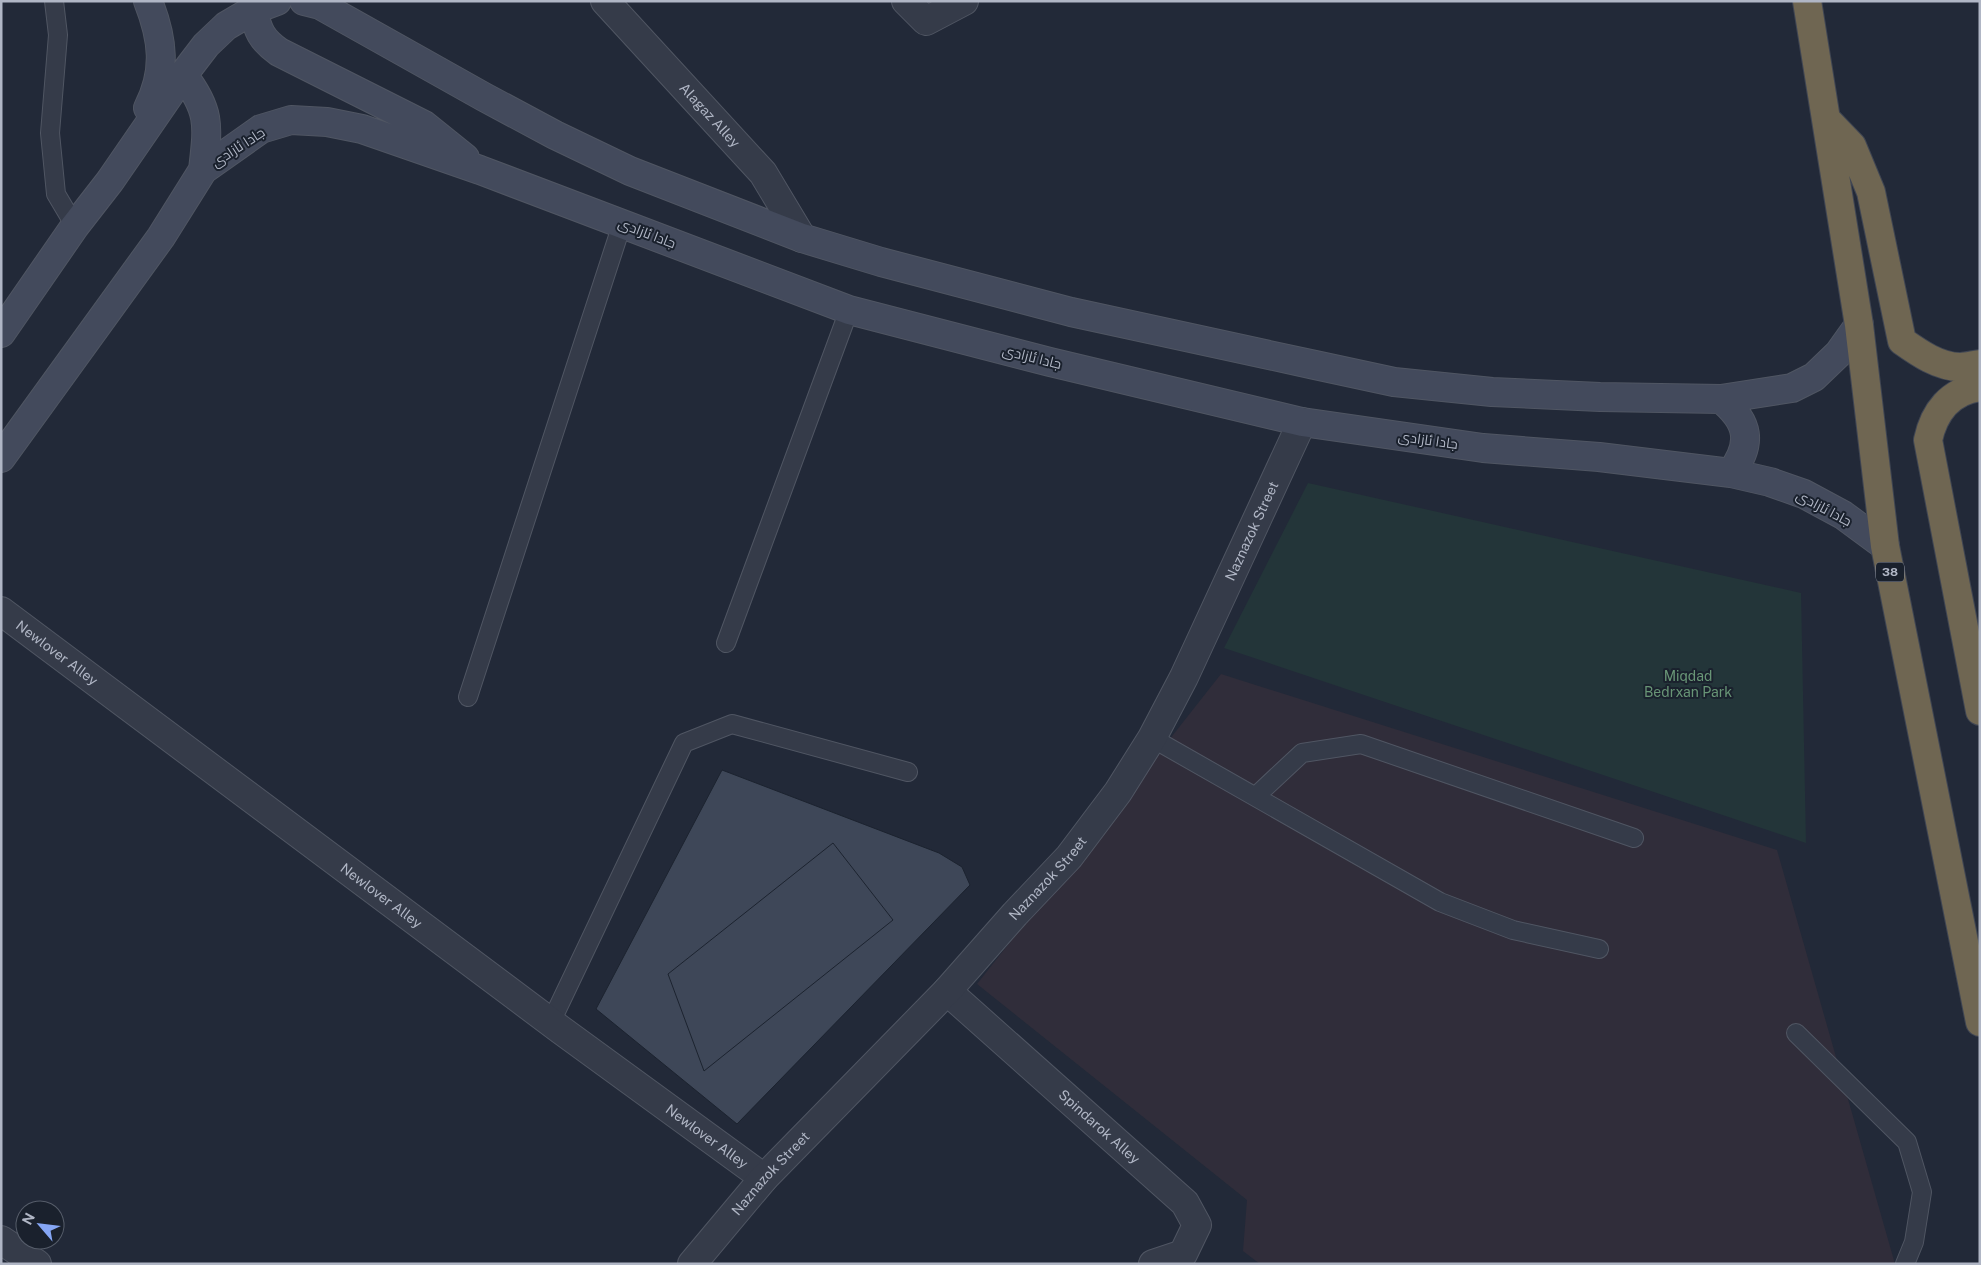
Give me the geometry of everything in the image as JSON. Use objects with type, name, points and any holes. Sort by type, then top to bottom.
[{"type":"highway","points":[[1807,1],[1826,119],[1852,146],[1871,192],[1902,341],[1933,360],[1959,367],[1980,364]]},
{"type":"highway","name":"38","points":[[1826,119],[1859,325],[1885,546],[1980,1022]]},
{"type":"highway","points":[[1980,387],[1960,393],[1947,401],[1937,412],[1928,440],[1980,711]]},
{"type":"main road","points":[[110,181],[157,91],[161,69],[160,47],[156,24],[148,1]]},
{"type":"main road","points":[[315,3],[484,97],[630,171],[802,238],[880,262],[1071,312],[1394,382],[1492,392],[1600,397],[1721,399],[1792,388],[1814,377],[1839,353],[1859,325]]},
{"type":"main road","points":[[1,333],[75,226],[110,181],[206,45],[226,26],[265,6]]},
{"type":"main road","points":[[265,6],[258,30],[267,44],[279,52],[424,125],[480,170]]},
{"type":"main road","points":[[1,458],[161,236],[203,170],[206,136],[205,113],[197,92],[183,75]]},
{"type":"main road","name":"جادا ئازادی","points":[[203,170],[261,129],[291,120],[328,122],[362,129],[480,170],[849,310],[1050,362],[1302,422],[1483,448],[1599,457],[1732,473],[1770,482],[1804,494],[1843,516],[1885,546]]},
{"type":"main road","points":[[1721,399],[1735,410],[1743,425],[1745,442],[1742,459],[1732,473]]},
{"type":"street","name":"Alagaz Alley","points":[[605,1],[763,173],[802,238]]},
{"type":"street","points":[[906,1],[926,21],[964,1]]},
{"type":"street","name":"Naznazok Street","points":[[692,1264],[764,1178],[947,991],[1014,914],[1069,858],[1118,792],[1152,738],[1184,677],[1302,422]]},
{"type":"street","name":"Newlover Alley","points":[[1,611],[551,1022],[764,1178]]},
{"type":"street","name":"Spindarok Alley","points":[[947,991],[1185,1203],[1197,1225],[1183,1254],[1153,1264]]},
{"type":"street","points":[[1,1240],[37,1264]]},
{"type":"lane","points":[[54,1],[58,35],[50,133],[56,194],[75,226]]},
{"type":"lane","points":[[468,697],[622,224]]},
{"type":"lane","points":[[726,643],[849,310]]},
{"type":"lane","points":[[551,1022],[684,743],[732,724],[908,772]]},
{"type":"lane","points":[[1152,738],[1440,902],[1513,930],[1600,949]]},
{"type":"lane","points":[[1256,796],[1302,753],[1360,744],[1634,838]]},
{"type":"lane","points":[[1796,1033],[1907,1142],[1922,1192],[1914,1242],[1906,1264]]},
{"type":"shaded area","points":[[1221,674],[1777,850],[1895,1264],[1260,1264],[1243,1251],[1247,1200],[977,984]]},
{"type":"green space","name":"Miqdad Bedrxan Park","points":[[1308,483],[1801,593],[1806,843],[1224,648]]},
{"type":"building","points":[[722,770],[939,853],[962,867],[970,885],[737,1124],[596,1009]]},
{"type":"building","points":[[833,843],[893,920],[704,1071],[668,974]]}]
